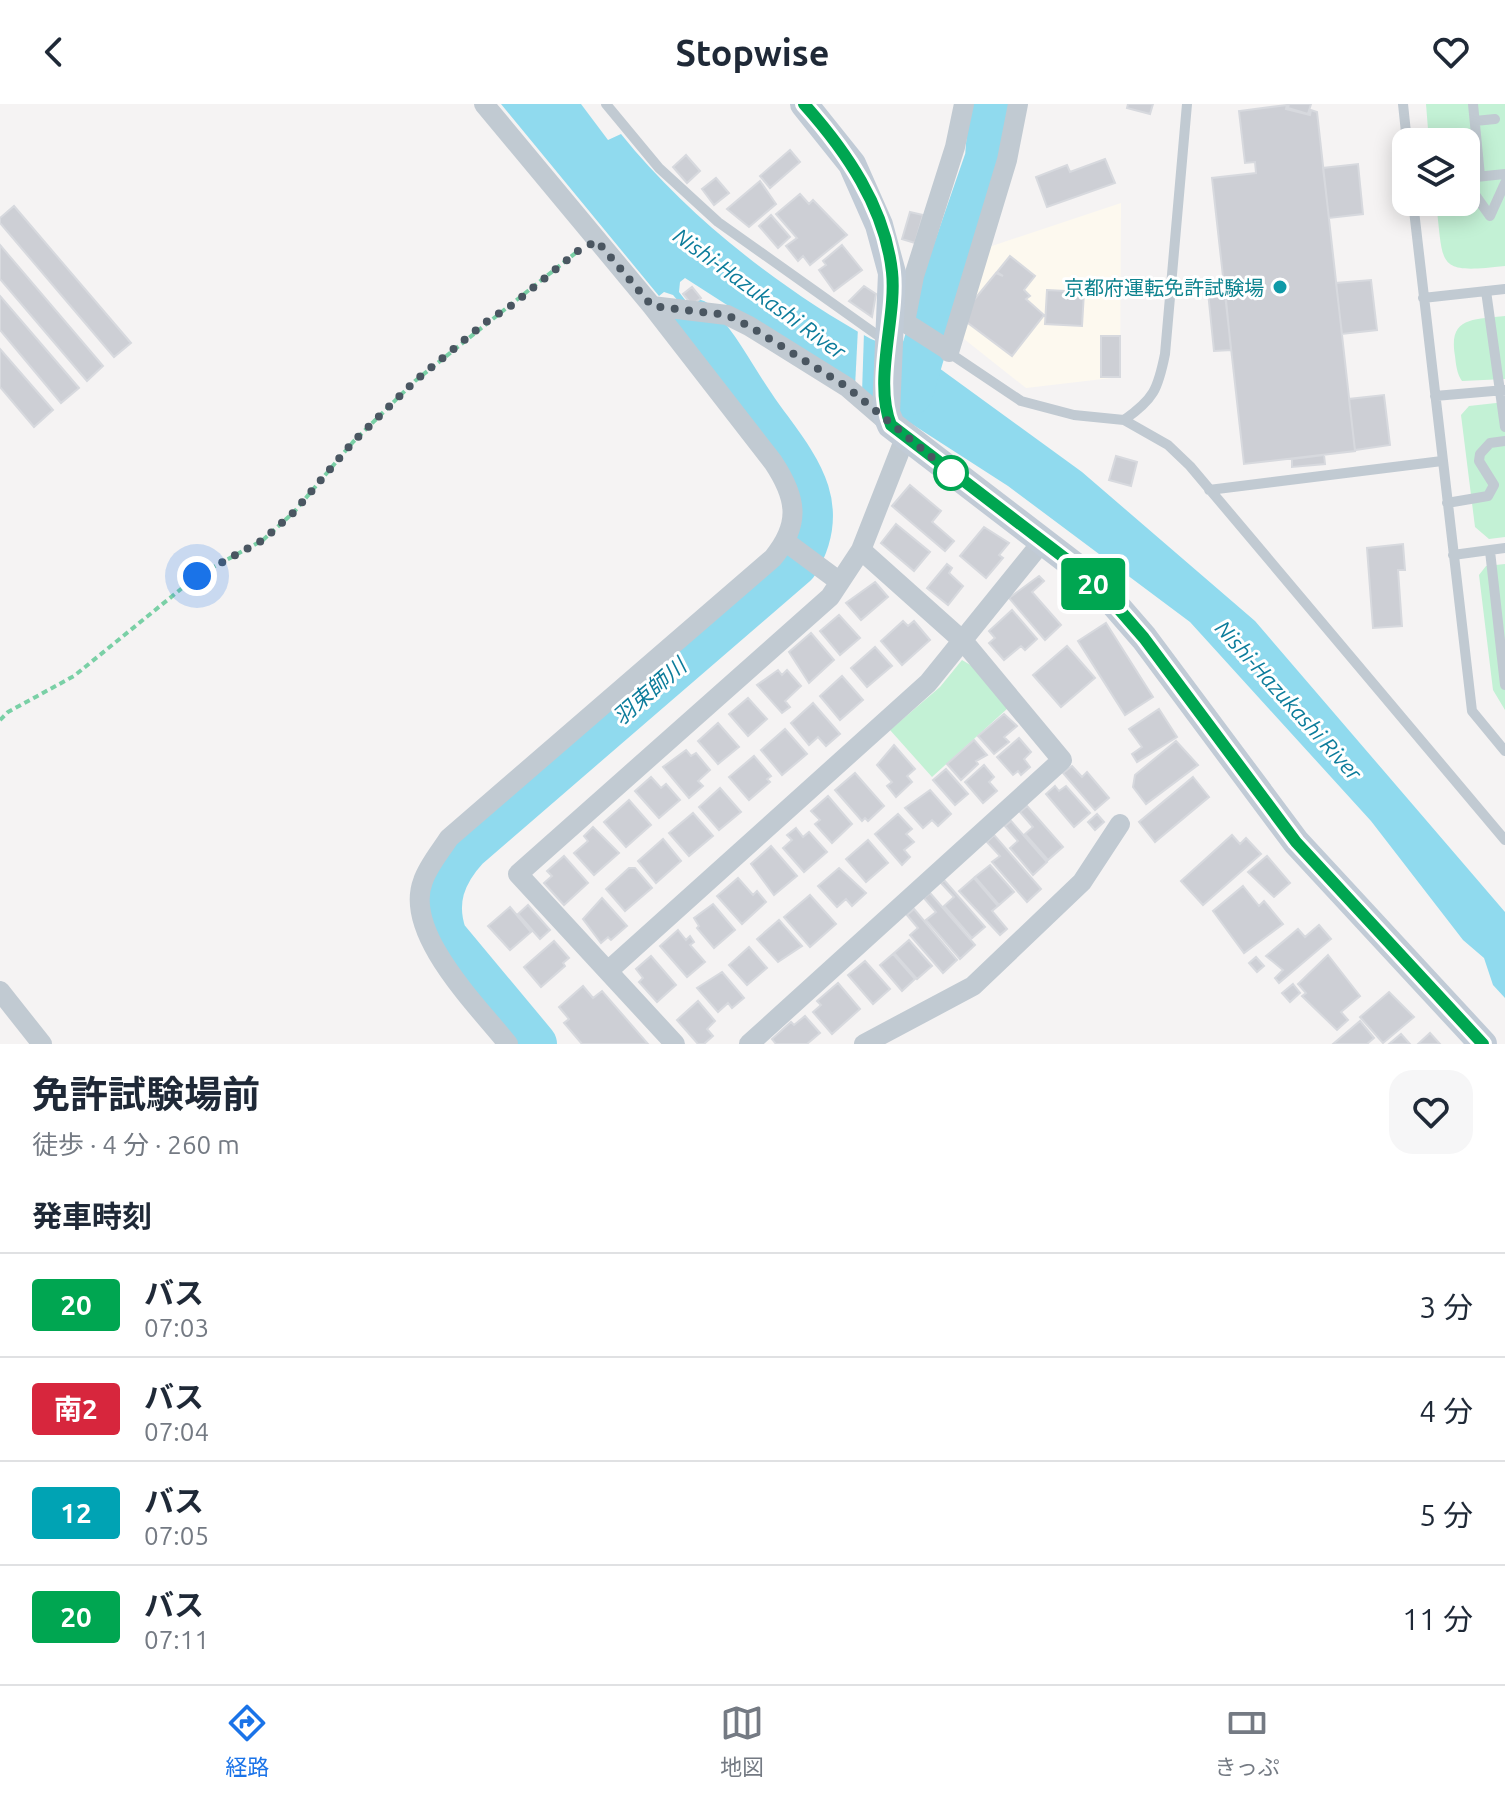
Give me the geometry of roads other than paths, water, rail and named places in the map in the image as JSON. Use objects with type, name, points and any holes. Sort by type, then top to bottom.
[{"type":"main road","points":[[804,104],[852,164],[873,206],[892,273],[894,426],[1111,600],[1144,638],[1296,842],[1483,1044]]},
{"type":"street","points":[[484,104],[652,306],[788,485],[794,516],[786,542],[773,558],[449,838],[422,882],[421,922],[441,959],[508,1044]]},
{"type":"street","points":[[964,104],[892,327],[947,350],[1007,160],[1018,104]]},
{"type":"street","points":[[652,306],[727,315],[847,387],[894,426],[861,550],[830,597],[518,874],[675,1044]]},
{"type":"street","points":[[786,542],[840,582]]},
{"type":"street","points":[[608,971],[928,683],[1042,542]]},
{"type":"street","points":[[749,1044],[1062,760],[964,642],[861,550]]},
{"type":"street","points":[[864,1044],[973,986],[1082,882],[1120,824]]},
{"type":"street","points":[[0,991],[42,1044]]},
{"type":"lane","points":[[606,104],[659,168],[718,222],[892,327]]},
{"type":"lane","points":[[1124,420],[1141,408],[1159,388],[1165,354],[1187,104]]},
{"type":"lane","points":[[1403,104],[1406,128]]},
{"type":"lane","points":[[1473,104],[1476,128]]},
{"type":"lane","points":[[1475,121],[1495,119]]},
{"type":"lane","points":[[1480,176],[1505,174]]},
{"type":"lane","points":[[1480,201],[1490,216],[1505,183]]},
{"type":"lane","points":[[1414,216],[1472,711],[1505,751]]},
{"type":"lane","points":[[1423,298],[1505,289]]},
{"type":"lane","points":[[1486,291],[1500,348],[1505,427]]},
{"type":"lane","points":[[947,350],[1021,401],[1074,415],[1124,420],[1168,445],[1505,840]]},
{"type":"lane","points":[[1435,396],[1503,390]]},
{"type":"lane","points":[[1447,503],[1488,496],[1494,485],[1479,461],[1480,454],[1490,443],[1505,441]]},
{"type":"lane","points":[[1209,490],[1442,461]]},
{"type":"lane","points":[[1453,555],[1505,548]]},
{"type":"lane","points":[[1490,551],[1505,685]]},
{"type":"water","name":"Nishi-Hazukashi River","points":[[501,104],[581,104],[608,140],[621,134],[675,193],[769,273],[871,339],[907,342],[926,357],[972,220],[978,219],[939,368],[1082,472],[1255,621],[1505,912],[1505,998],[1493,985],[1484,958],[1463,940],[1371,821],[1190,622],[1008,486],[685,278],[680,282],[679,292],[689,305],[685,309],[673,295],[664,292],[659,296]]},
{"type":"water","points":[[698,318],[712,322],[729,345],[707,363],[689,338],[691,324]]},
{"type":"waterway","points":[[911,393],[941,291],[987,158],[991,104]]},
{"type":"waterway","name":"羽束師川","points":[[535,1044],[445,936],[440,900],[446,878],[467,848],[796,564],[807,542],[811,521],[810,502],[795,465],[695,321]]},
{"type":"place","name":"京都府運転免許試験場","points":[[1280,287]]}]
